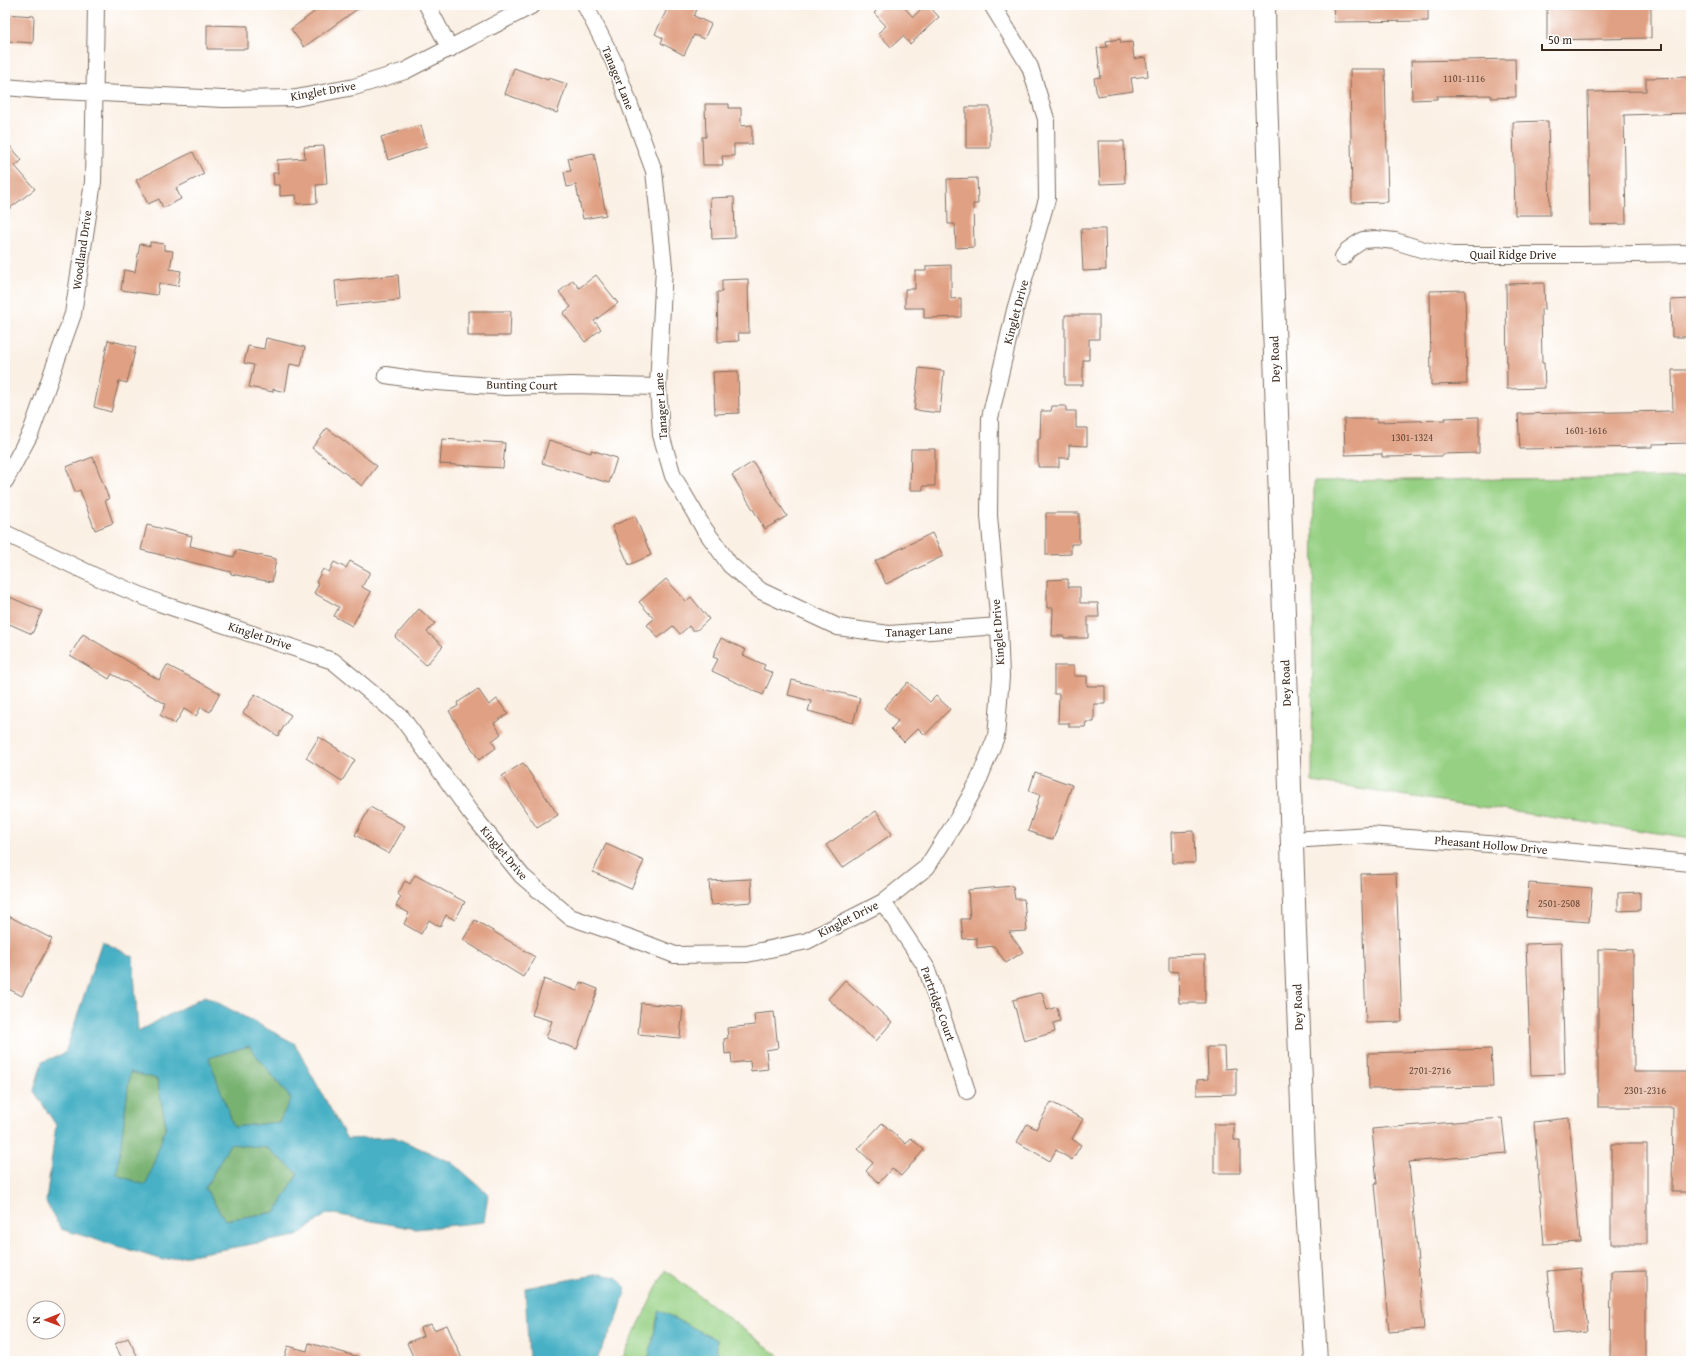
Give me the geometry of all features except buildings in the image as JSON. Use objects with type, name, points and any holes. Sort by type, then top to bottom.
[{"type":"main road","name":"Dey Road","points":[[1264,5],[1304,1154],[1316,1361]]},
{"type":"street","name":"Woodland Drive","points":[[5,481],[31,432],[73,314],[93,182],[96,5]]},
{"type":"street","points":[[427,5],[450,49]]},
{"type":"street","name":"Kinglet Drive","points":[[5,87],[223,99],[296,98],[354,87],[405,71],[534,5]]},
{"type":"street","name":"Tanager Lane","points":[[585,5],[614,62],[654,171],[664,267],[658,387],[660,435],[673,476],[703,527],[730,565],[761,591],[838,628],[890,634],[999,626]]},
{"type":"street","name":"Kinglet Drive","points":[[5,533],[97,577],[159,602],[333,660],[402,718],[470,812],[522,876],[570,917],[675,955],[747,954],[807,941],[883,902],[927,867],[958,818],[977,784],[996,737],[1001,677],[999,626],[989,516],[990,418],[1015,310],[1047,199],[1046,119],[1030,67],[992,5]]},
{"type":"street","name":"Quail Ridge Drive","points":[[1343,256],[1348,250],[1363,240],[1376,239],[1452,255],[1574,256],[1691,253]]},
{"type":"street","name":"Bunting Court","points":[[386,375],[424,381],[506,386],[572,385],[658,387]]},
{"type":"street","name":"Pheasant Hollow Drive","points":[[1292,840],[1369,835],[1691,863]]},
{"type":"street","name":"Partridge Court","points":[[883,902],[926,967],[967,1091]]},
{"type":"green space","points":[[1691,477],[1691,838],[1312,782],[1314,481]]},
{"type":"green space","points":[[249,1046],[291,1099],[279,1122],[234,1127],[208,1058]]},
{"type":"green space","points":[[130,1072],[157,1079],[166,1126],[146,1186],[117,1175]]},
{"type":"green space","points":[[230,1143],[267,1148],[298,1173],[276,1212],[225,1220],[205,1188]]},
{"type":"green space","points":[[665,1270],[786,1361],[621,1361]]},
{"type":"water","points":[[102,941],[133,957],[138,1031],[205,996],[294,1043],[347,1139],[394,1137],[453,1163],[488,1194],[484,1222],[416,1229],[328,1213],[297,1236],[163,1260],[61,1229],[46,1202],[56,1125],[34,1091],[42,1062],[65,1053]],"holes":[[[249,1046],[291,1099],[279,1122],[234,1127],[209,1058]],[[130,1072],[157,1079],[166,1126],[146,1185],[117,1175]],[[230,1144],[267,1148],[298,1173],[276,1212],[225,1220],[205,1188]]]},
{"type":"water","points":[[600,1274],[616,1277],[626,1288],[618,1316],[596,1361],[529,1361],[525,1288]]},
{"type":"water","points":[[659,1310],[717,1340],[717,1361],[648,1361]]}]
